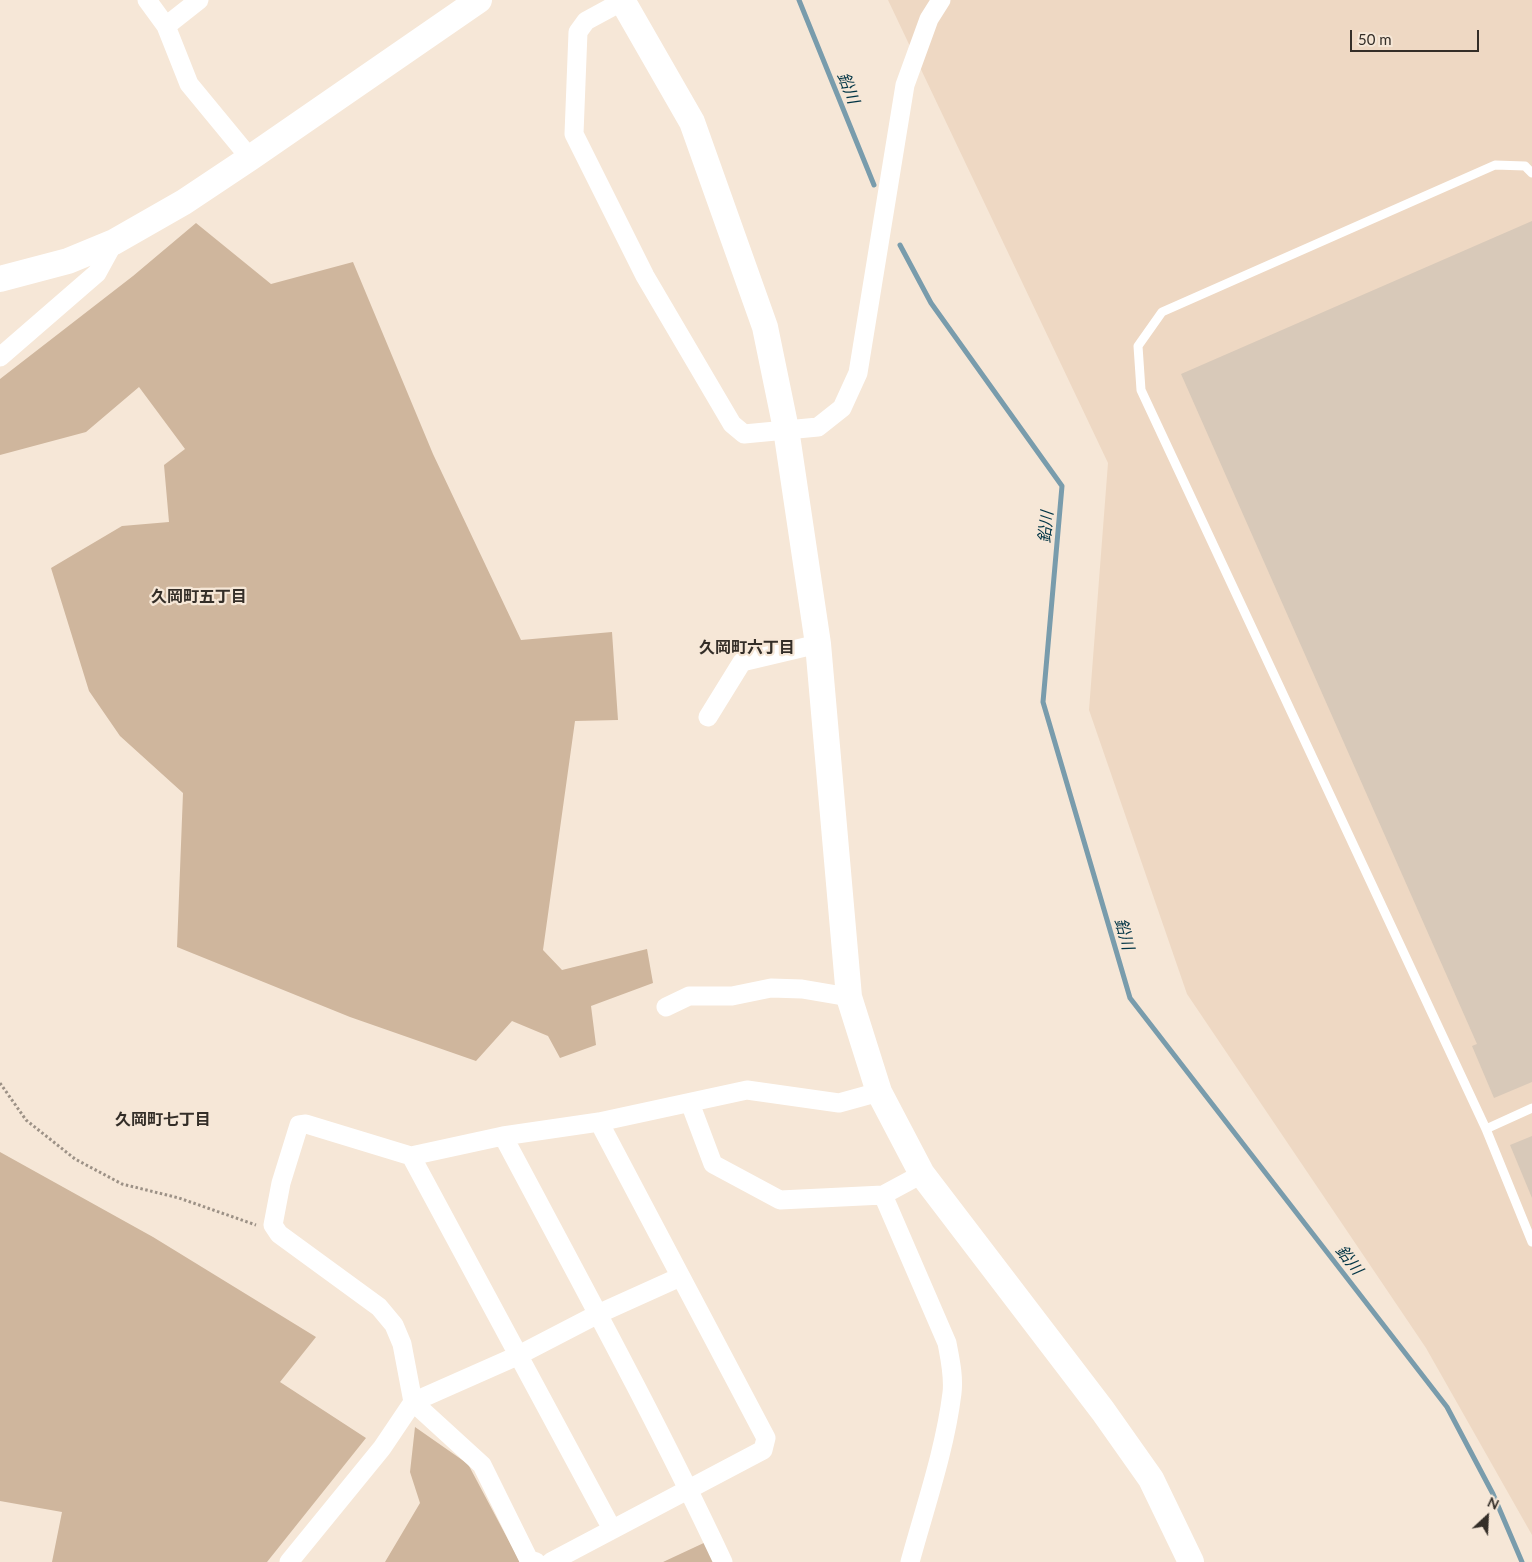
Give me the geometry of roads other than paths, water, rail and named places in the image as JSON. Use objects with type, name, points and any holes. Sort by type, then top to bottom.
[{"type":"street","points":[[147,0],[166,26],[189,84],[250,158]]},
{"type":"street","points":[[166,26],[199,0]]},
{"type":"street","points":[[0,279],[68,261],[114,242],[184,202],[479,0]]},
{"type":"street","points":[[942,0],[929,19],[905,85],[858,373],[842,408],[818,426],[786,429],[744,434],[732,424],[646,276],[574,134],[578,32],[586,21],[622,0],[692,122],[765,328],[786,429],[818,644],[850,997],[879,1092],[922,1174],[1103,1411],[1151,1479],[1191,1562]]},
{"type":"street","points":[[0,357],[96,273],[114,242]]},
{"type":"street","points":[[708,717],[742,662],[818,644]]},
{"type":"street","points":[[666,1007],[689,996],[732,996],[771,988],[802,989],[850,997]]},
{"type":"street","points":[[536,1562],[529,1560],[482,1465],[413,1402],[402,1344],[394,1325],[379,1307],[279,1234],[273,1225],[281,1183],[299,1125],[306,1124],[411,1156],[503,1136],[599,1122],[747,1090],[839,1103],[879,1092]]},
{"type":"street","points":[[690,1103],[713,1164],[780,1200],[883,1195],[922,1174]]},
{"type":"street","points":[[551,1562],[763,1450],[766,1438],[599,1122]]},
{"type":"street","points":[[503,1136],[689,1488],[723,1562]]},
{"type":"street","points":[[411,1156],[517,1356],[612,1529]]},
{"type":"street","points":[[883,1195],[947,1343],[952,1367],[952,1392],[940,1448],[910,1562]]},
{"type":"street","points":[[288,1562],[382,1448],[413,1402],[517,1356],[598,1314],[680,1277]]},
{"type":"lane","points":[[1532,172],[1525,166],[1495,165],[1162,312],[1138,346],[1141,390],[1486,1129],[1532,1242]]},
{"type":"lane","points":[[1486,1129],[1532,1108]]},
{"type":"waterway","name":"鉛川","points":[[799,0],[874,185]]},
{"type":"waterway","name":"鉛川","points":[[900,245],[931,303],[1062,486],[1043,702],[1130,998],[1447,1407],[1493,1494],[1522,1562]]},
{"type":"district","name":"久岡町五丁目","points":[[199,597]]},
{"type":"district","name":"久岡町六丁目","points":[[747,648]]},
{"type":"district","name":"久岡町七丁目","points":[[163,1120]]}]
